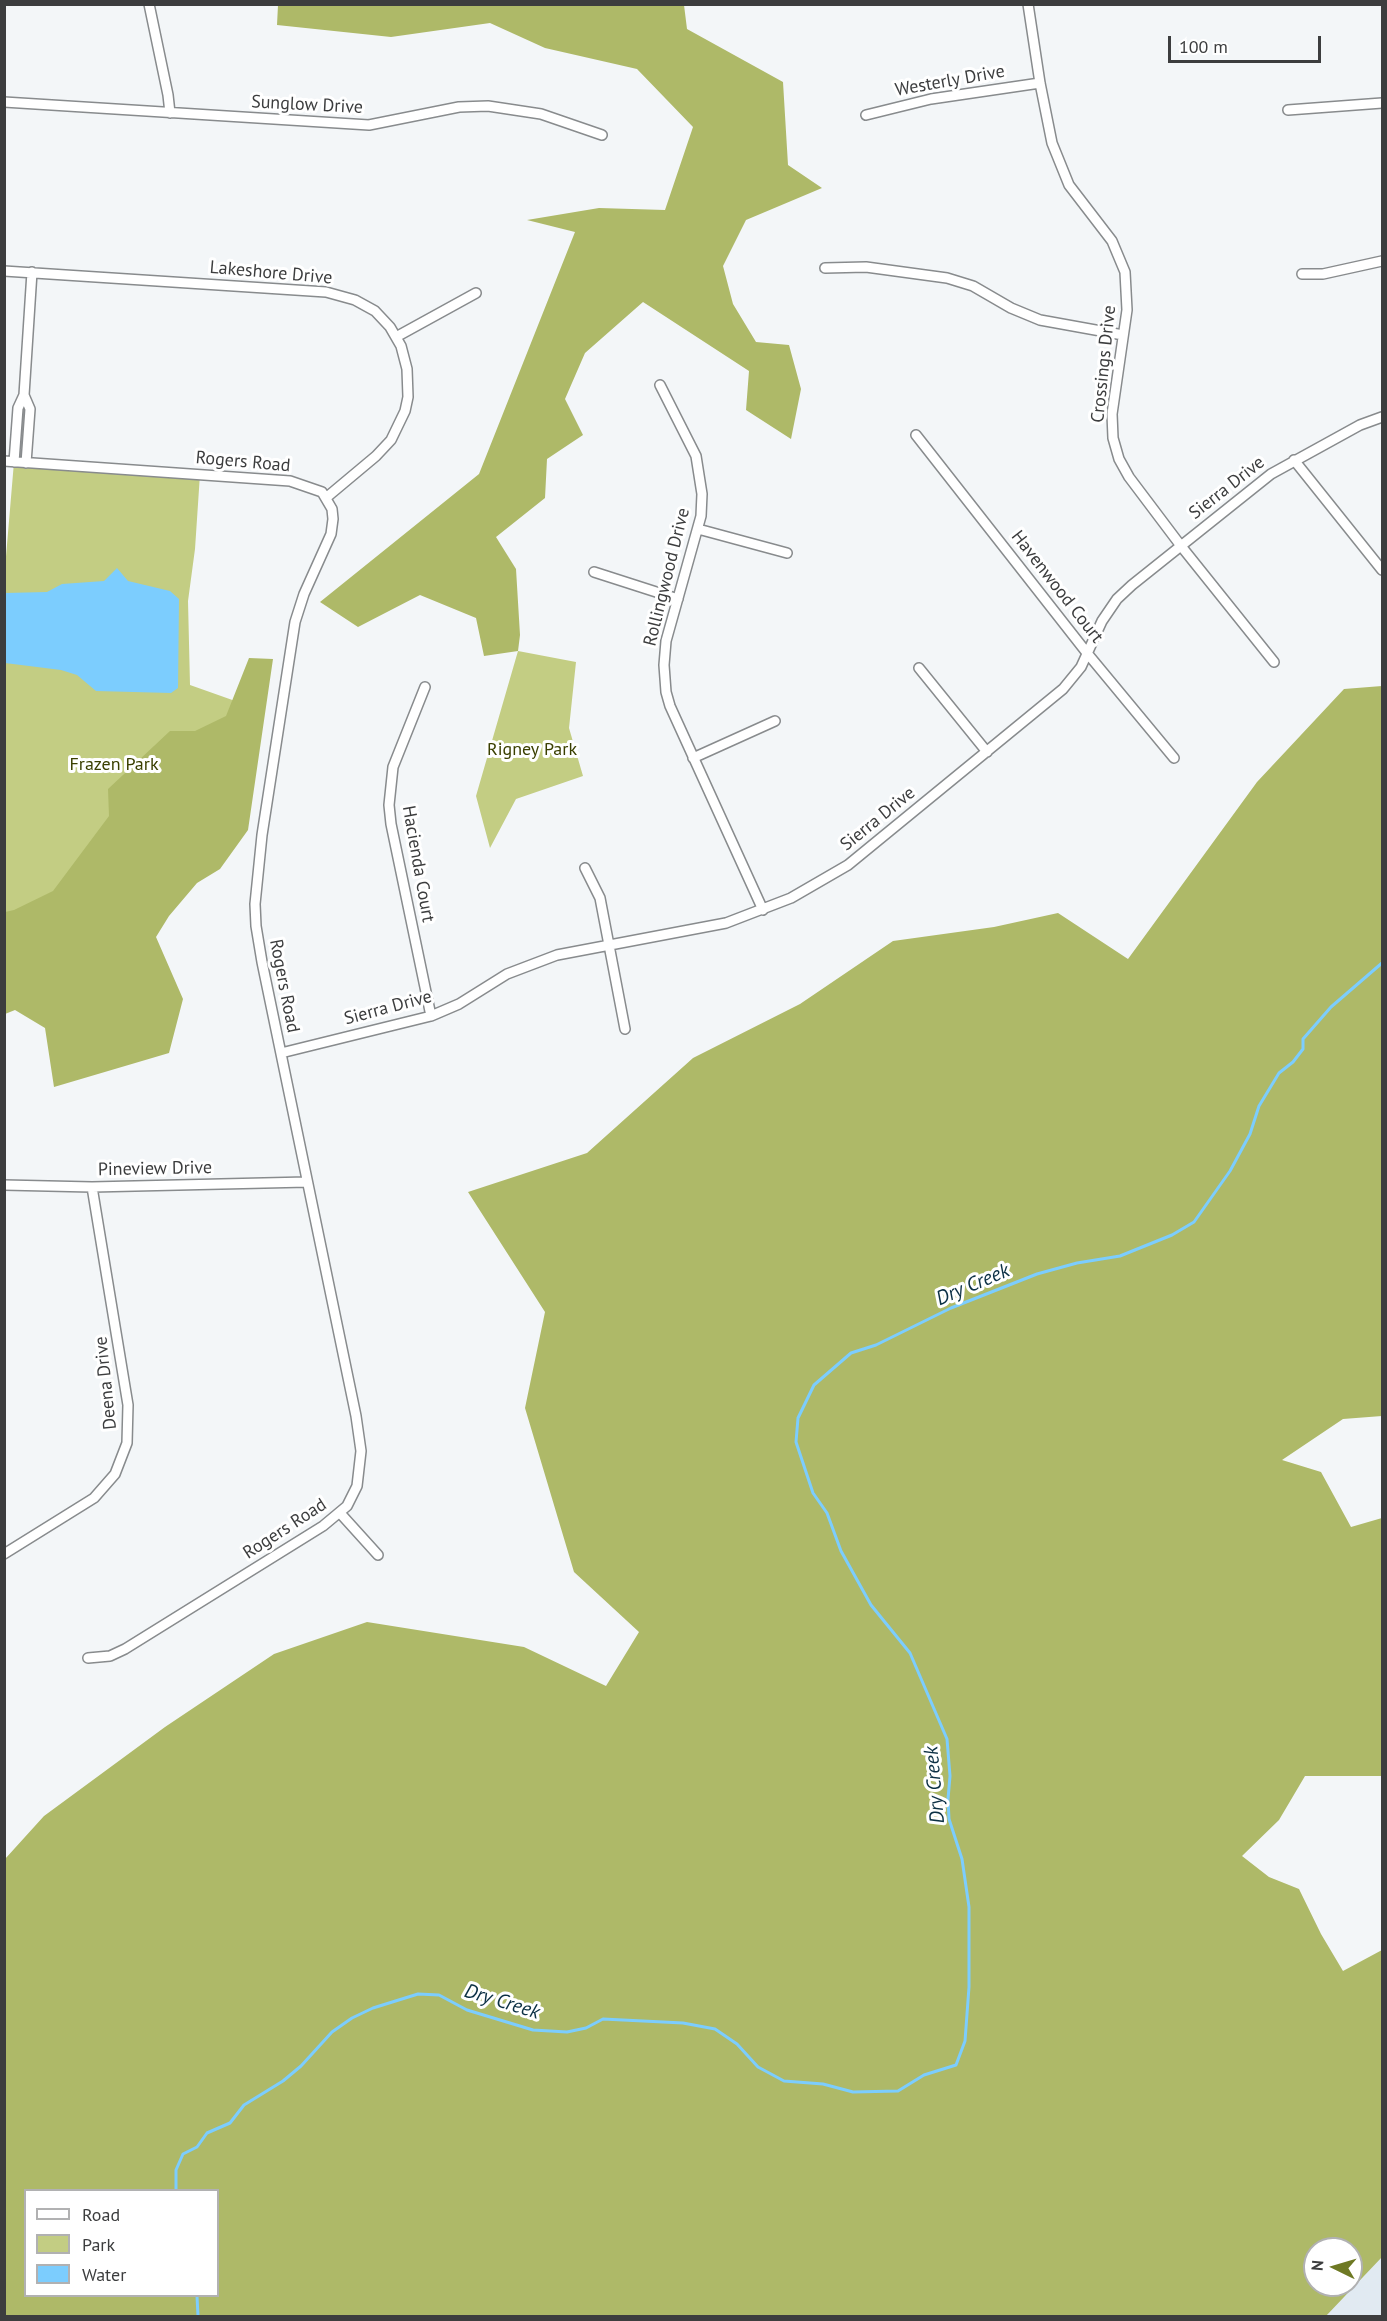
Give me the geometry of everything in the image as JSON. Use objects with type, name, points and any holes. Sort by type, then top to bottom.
[{"type":"street","points":[[149,4],[170,113]]},
{"type":"street","name":"Crossings Drive","points":[[1028,4],[1052,143],[1062,170],[1078,198],[1112,241],[1125,272],[1128,296],[1112,414],[1113,438],[1119,459],[1129,477],[1181,546],[1274,662]]},
{"type":"street","name":"Westerly Drive","points":[[866,115],[931,99],[1040,82]]},
{"type":"street","name":"Sunglow Drive","points":[[4,102],[369,125],[459,107],[488,106],[541,114],[602,135]]},
{"type":"street","points":[[1288,110],[1383,103]]},
{"type":"street","points":[[1302,274],[1323,274],[1383,261]]},
{"type":"street","points":[[825,268],[877,268],[947,278],[973,286],[1011,308],[1040,320],[1123,335]]},
{"type":"street","name":"Lakeshore Drive","points":[[4,271],[335,293],[355,300],[375,311],[383,318],[401,346],[407,369],[408,397],[401,423],[391,440],[376,456],[327,497]]},
{"type":"street","points":[[9,462],[18,408],[24,395],[32,272]]},
{"type":"street","points":[[396,337],[476,292]]},
{"type":"street","name":"Rollingwood Drive","points":[[660,385],[696,456],[702,494],[698,529],[666,641],[664,665],[666,692],[693,758],[763,910]]},
{"type":"street","points":[[24,395],[30,409],[26,463]]},
{"type":"street","name":"Sierra Drive","points":[[281,1053],[431,1016],[459,1004],[524,966],[557,955],[726,923],[791,898],[848,865],[1063,689],[1081,667],[1101,621],[1117,599],[1181,546],[1271,474],[1360,425],[1383,417]]},
{"type":"street","name":"Havenwood Court","points":[[916,435],[1087,653],[1174,758]]},
{"type":"street","points":[[1294,460],[1383,570]]},
{"type":"street","name":"Rogers Road","points":[[9,462],[278,480],[303,484],[322,492],[332,509],[331,534],[304,594],[295,622],[256,875],[256,926],[360,1440],[357,1486],[340,1514],[125,1649],[110,1656],[88,1658]]},
{"type":"street","points":[[698,529],[788,553]]},
{"type":"street","points":[[594,572],[678,599]]},
{"type":"street","points":[[919,668],[987,752]]},
{"type":"street","name":"Hacienda Court","points":[[425,687],[393,767],[389,805],[390,824],[431,1016]]},
{"type":"street","points":[[693,758],[774,721]]},
{"type":"street","points":[[585,868],[600,898],[611,946],[625,1029]]},
{"type":"street","name":"Pineview Drive","points":[[4,1185],[92,1187],[307,1182]]},
{"type":"street","name":"Deena Drive","points":[[4,1554],[94,1498],[114,1474],[128,1443],[128,1405],[92,1187]]},
{"type":"street","points":[[340,1514],[378,1555]]},
{"type":"shaded area","points":[[1382,2251],[1382,2316],[1305,2316],[1333,2297],[1363,2297],[1363,2272]]},
{"type":"green space","points":[[278,5],[684,5],[687,29],[783,82],[788,165],[822,188],[746,220],[723,266],[733,304],[756,342],[789,345],[801,389],[791,439],[746,410],[749,371],[643,302],[585,353],[565,399],[583,435],[547,459],[545,498],[496,537],[516,569],[520,635],[518,651],[484,656],[476,618],[420,595],[358,627],[320,602],[479,474],[575,232],[527,220],[599,208],[665,210],[693,127],[637,69],[545,48],[490,23],[391,37],[277,25]]},
{"type":"green space","name":"Frazen Park","points":[[14,462],[200,474],[195,549],[188,601],[190,685],[238,702],[5,1014],[4,580]]},
{"type":"green space","name":"Rigney Park","points":[[518,651],[576,662],[569,728],[583,776],[516,799],[490,848],[476,796]]},
{"type":"green space","points":[[249,658],[273,659],[248,830],[220,869],[197,883],[169,916],[156,937],[183,999],[169,1053],[54,1087],[45,1028],[15,1010],[5,1014],[5,912],[53,891],[109,816],[108,789],[170,731],[195,731],[226,716]]},
{"type":"green space","points":[[1382,686],[1382,1416],[1343,1419],[1282,1460],[1321,1472],[1351,1527],[1382,1518],[1382,1776],[1305,1776],[1279,1820],[1242,1856],[1269,1877],[1299,1889],[1321,1934],[1343,1971],[1382,1950],[1382,2257],[1363,2277],[1363,2237],[1303,2237],[1303,2297],[1344,2297],[1326,2316],[5,2316],[5,1859],[44,1816],[165,1727],[274,1654],[367,1622],[524,1647],[606,1686],[639,1632],[574,1572],[525,1408],[545,1312],[468,1192],[587,1153],[693,1058],[800,1004],[893,941],[994,927],[1058,913],[1128,959],[1257,782],[1344,689]]},
{"type":"water","points":[[117,568],[128,581],[170,591],[179,599],[178,688],[171,693],[96,691],[77,675],[61,670],[5,663],[5,593],[47,592],[62,584],[104,581]]},
{"type":"waterway","name":"Dry Creek","points":[[176,2189],[176,2170],[183,2154],[197,2147],[207,2133],[230,2123],[244,2105],[283,2081],[301,2066],[332,2032],[352,2018],[373,2008],[418,1994],[439,1995],[467,2010],[533,2030],[567,2032],[586,2028],[603,2019],[683,2023],[715,2029],[737,2044],[758,2067],[784,2081],[823,2084],[853,2092],[898,2091],[924,2075],[956,2065],[965,2041],[969,1987],[969,1907],[962,1859],[949,1819],[950,1776],[947,1739],[910,1653],[871,1605],[841,1551],[827,1513],[813,1493],[796,1442],[798,1418],[814,1385],[851,1353],[876,1345],[951,1308],[1037,1274],[1077,1263],[1120,1256],[1172,1235],[1194,1222],[1230,1171],[1250,1134],[1259,1106],[1279,1073],[1293,1062],[1303,1049],[1303,1039],[1331,1007],[1382,963]]},
{"type":"waterway","name":"Dry Creek","points":[[197,2297],[198,2316]]}]
